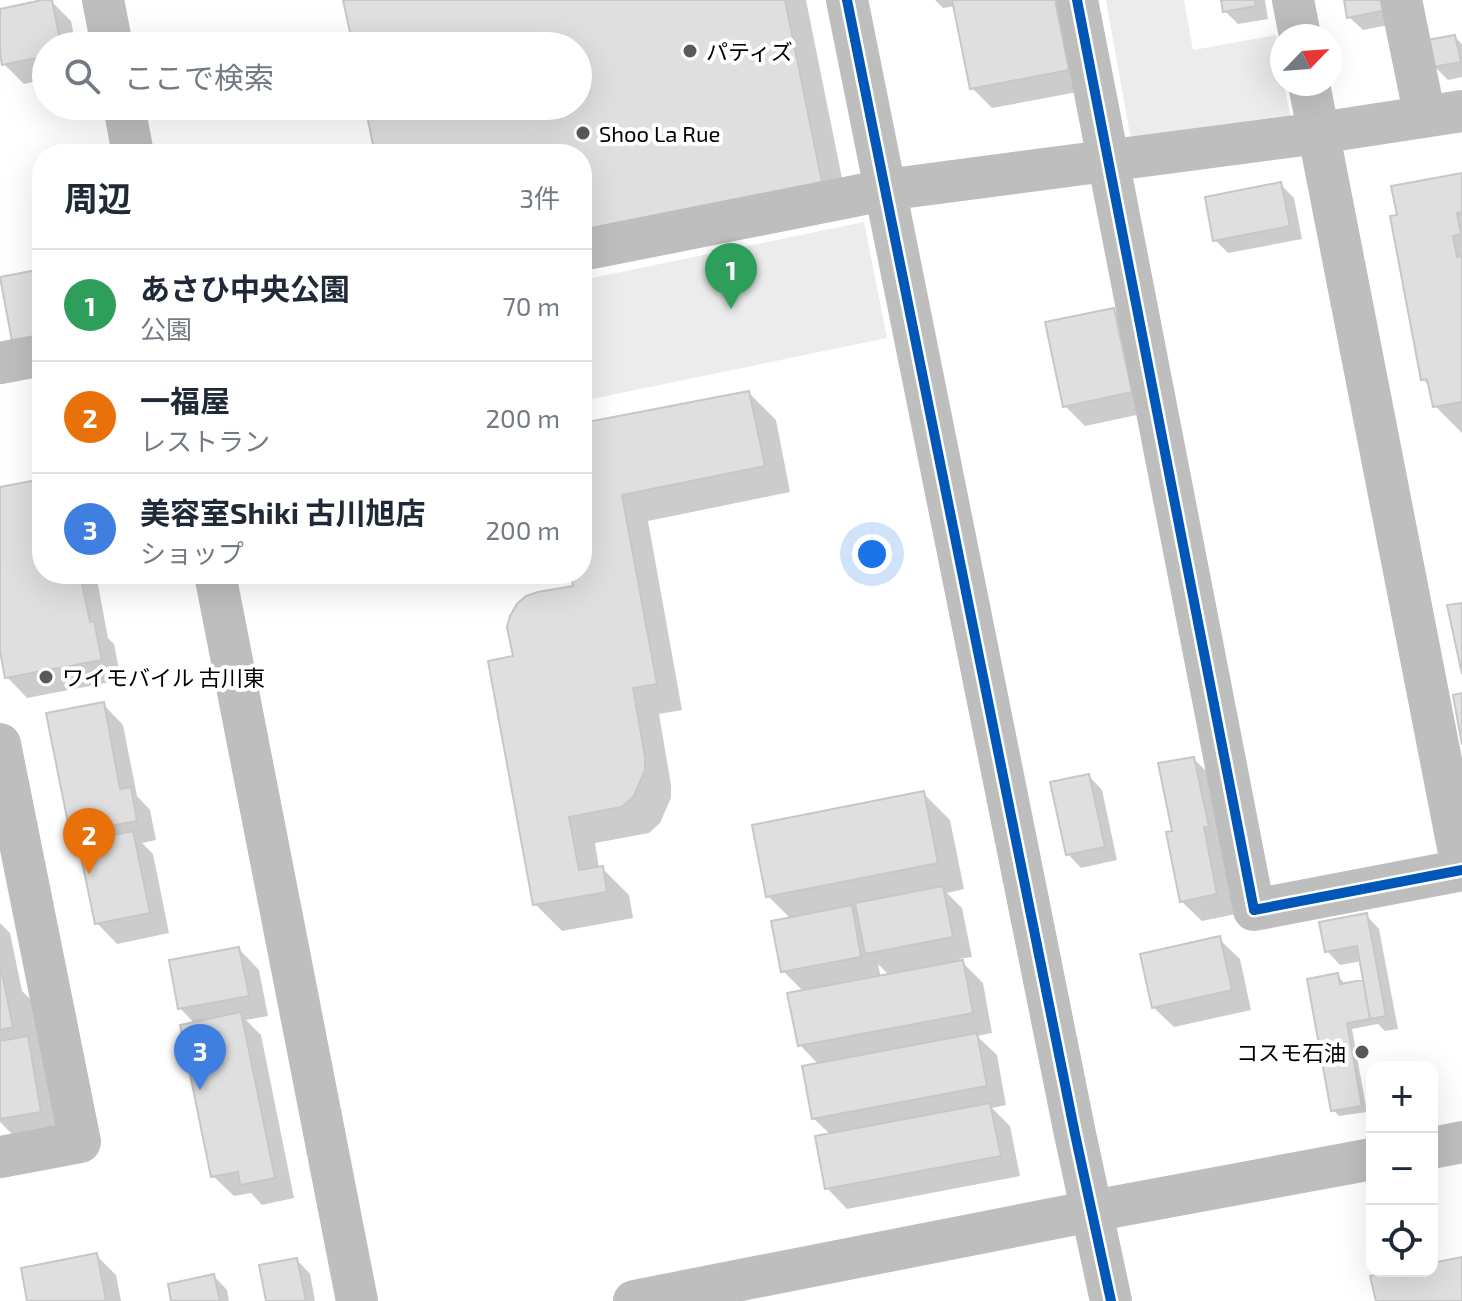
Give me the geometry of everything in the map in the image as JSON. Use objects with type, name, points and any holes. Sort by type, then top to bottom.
[{"type":"street","points":[[103,0],[109,32]]},
{"type":"street","points":[[847,0],[1111,1301]]},
{"type":"street","points":[[1077,0],[1254,910],[1462,869],[1311,96]]},
{"type":"street","points":[[1293,0],[1298,24]]},
{"type":"street","points":[[592,248],[885,190],[1444,114],[1401,0]]},
{"type":"street","points":[[127,120],[131,144]]},
{"type":"street","points":[[0,363],[32,357]]},
{"type":"street","points":[[217,584],[357,1301]]},
{"type":"street","points":[[0,744],[80,1142],[0,1157]]},
{"type":"street","points":[[1438,1147],[1462,1142]]},
{"type":"street","points":[[634,1301],[1366,1160]]},
{"type":"shaded area","points":[[1106,0],[1184,0],[1193,50],[1270,36],[1270,96],[1286,96],[1291,119],[1132,146]]},
{"type":"shaded area","points":[[864,222],[887,338],[592,399],[592,278]]},
{"type":"building","points":[[52,0],[58,32],[32,32],[32,59],[2,65],[0,9]]},
{"type":"building","points":[[343,0],[785,0],[822,182],[592,228],[592,144],[373,144],[368,120],[592,120],[592,32],[350,32]]},
{"type":"building","points":[[952,0],[1055,0],[1069,70],[970,89]]},
{"type":"building","points":[[1221,0],[1255,0],[1256,6],[1223,12]]},
{"type":"building","points":[[1344,0],[1384,0],[1386,10],[1347,18]]},
{"type":"building","points":[[1455,35],[1461,62],[1433,67],[1427,40]]},
{"type":"building","points":[[1462,173],[1462,212],[1457,213],[1461,234],[1453,236],[1457,257],[1462,256],[1462,402],[1433,407],[1427,379],[1421,380],[1390,216],[1397,215],[1391,186]]},
{"type":"building","points":[[1281,182],[1290,226],[1213,241],[1205,197]]},
{"type":"building","points":[[32,271],[32,337],[12,341],[0,277]]},
{"type":"building","points":[[1114,308],[1132,392],[1063,407],[1045,322]]},
{"type":"building","points":[[749,391],[765,466],[622,495],[657,684],[633,688],[645,770],[634,796],[622,807],[569,817],[579,870],[603,866],[607,892],[533,905],[488,661],[513,656],[507,627],[517,604],[526,596],[573,584],[592,584],[592,421]]},
{"type":"building","points":[[32,481],[32,584],[82,584],[102,660],[5,678],[0,651],[0,487]]},
{"type":"building","points":[[1462,603],[1462,674],[1447,605]]},
{"type":"building","points":[[1462,693],[1462,745],[1453,695]]},
{"type":"building","points":[[104,702],[120,789],[131,787],[137,821],[70,833],[46,713]]},
{"type":"building","points":[[1194,757],[1209,827],[1204,827],[1217,894],[1180,902],[1166,832],[1172,831],[1158,763]]},
{"type":"building","points":[[1089,774],[1105,847],[1066,855],[1050,782]]},
{"type":"building","points":[[924,791],[938,863],[766,897],[752,825]]},
{"type":"building","points":[[133,831],[150,913],[95,924],[78,842]]},
{"type":"building","points":[[943,886],[953,937],[865,954],[855,903]]},
{"type":"building","points":[[852,905],[861,957],[781,972],[771,921]]},
{"type":"building","points":[[1367,913],[1386,1016],[1370,1019],[1357,946],[1325,952],[1319,922]]},
{"type":"building","points":[[1220,936],[1232,990],[1152,1008],[1140,954]]},
{"type":"building","points":[[239,947],[249,996],[178,1009],[169,960]]},
{"type":"building","points":[[963,960],[973,1013],[798,1046],[787,993]]},
{"type":"building","points":[[0,968],[13,1027],[0,1030]]},
{"type":"building","points":[[1338,973],[1340,984],[1363,980],[1370,1019],[1347,1023],[1362,1106],[1331,1111],[1307,979]]},
{"type":"building","points":[[241,1012],[275,1178],[240,1185],[238,1172],[211,1177],[180,1025]]},
{"type":"building","points":[[977,1033],[987,1086],[812,1119],[802,1066]]},
{"type":"building","points":[[28,1036],[41,1112],[0,1119],[0,1041]]},
{"type":"building","points":[[990,1103],[1001,1156],[825,1189],[815,1136]]},
{"type":"building","points":[[97,1253],[106,1301],[27,1301],[21,1268]]},
{"type":"building","points":[[1462,1257],[1462,1301],[1376,1301],[1370,1277],[1438,1277],[1438,1262]]},
{"type":"building","points":[[297,1258],[306,1301],[266,1301],[259,1265]]},
{"type":"building","points":[[214,1274],[220,1301],[171,1301],[168,1284]]},
{"type":"cycle path","points":[[847,0],[1111,1301]]},
{"type":"cycle path","points":[[1077,0],[1254,910],[1462,870]]},
{"type":"place","name":"パティズ","points":[[690,51]]},
{"type":"place","name":"Shoo La Rue","points":[[583,133]]},
{"type":"place","name":"あさひ中央公園","points":[[731,309]]},
{"type":"place","name":"ワイモバイル 古川東","points":[[46,677]]},
{"type":"place","name":"一福屋","points":[[89,874]]},
{"type":"place","name":"コスモ石油","points":[[1362,1052]]},
{"type":"place","name":"美容室Shiki 古川旭店","points":[[200,1090]]}]
